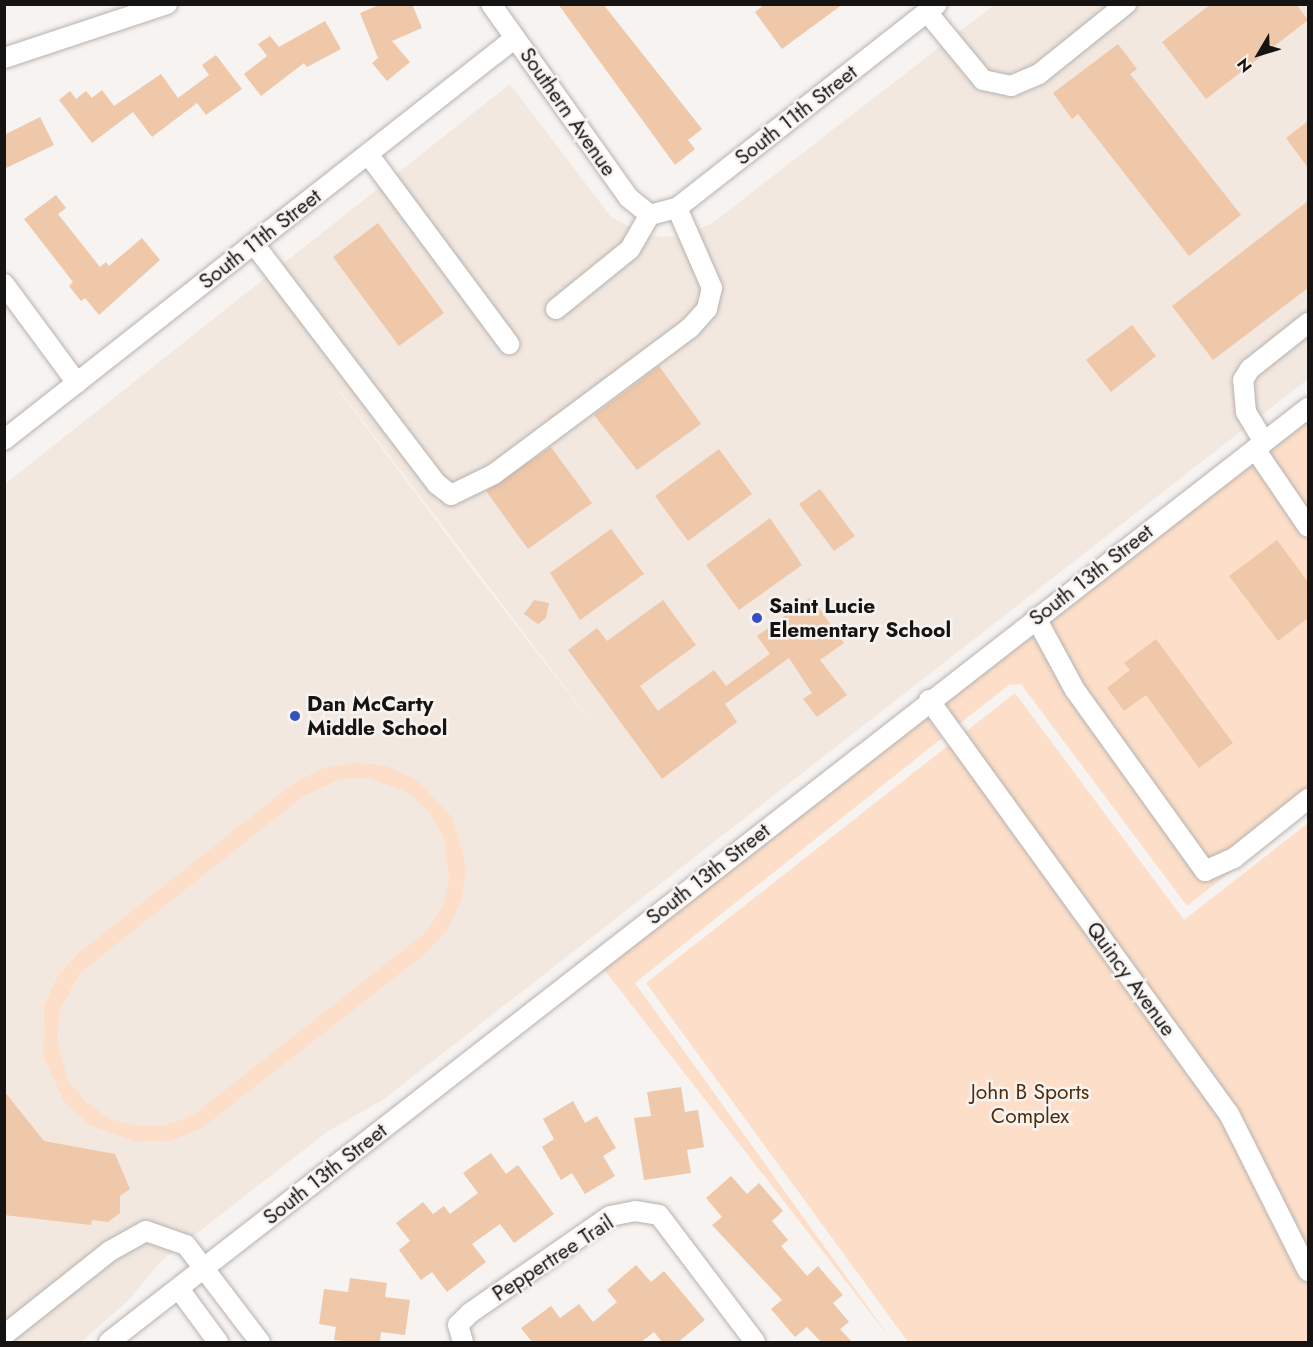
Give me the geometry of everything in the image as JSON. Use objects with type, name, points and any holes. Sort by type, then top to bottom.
[{"type":"street","name":"Southern Avenue","points":[[491,4],[629,198],[650,215]]},
{"type":"street","points":[[932,8],[983,80],[1011,86],[1039,74],[1126,4]]},
{"type":"street","points":[[4,58],[155,6]]},
{"type":"street","name":"South 11th Street","points":[[650,215],[677,208],[932,8]]},
{"type":"street","name":"South 11th Street","points":[[4,440],[515,38]]},
{"type":"street","points":[[368,154],[509,344]]},
{"type":"street","points":[[254,244],[437,484],[451,495],[494,474],[690,328],[707,309],[712,288],[677,208]]},
{"type":"street","points":[[556,309],[630,249],[650,215]]},
{"type":"street","points":[[4,284],[76,383]]},
{"type":"street","points":[[1308,323],[1250,369],[1243,380],[1246,412],[1260,446],[1308,527]]},
{"type":"street","name":"South 13th Street","points":[[109,1342],[929,700],[1308,408]]},
{"type":"street","points":[[1036,618],[1075,690],[1205,871],[1234,858],[1308,799]]},
{"type":"street","name":"Quincy Avenue","points":[[929,700],[1229,1114],[1308,1271]]},
{"type":"street","name":"Peppertree Trail","points":[[463,1342],[458,1325],[470,1313],[610,1216],[636,1211],[658,1215],[755,1342]]},
{"type":"street","points":[[4,1335],[110,1251],[146,1231],[186,1245],[260,1342]]},
{"type":"street","points":[[179,1288],[218,1342]]},
{"type":"shaded area","points":[[994,5],[1308,5],[1308,379],[384,1099],[327,1132],[160,1262],[129,1300],[81,1342],[5,1342],[5,484],[510,84],[611,217],[648,236],[680,237],[711,224]],"holes":[[[341,392],[614,752],[477,575]]]},
{"type":"green space","points":[[1308,420],[1308,811],[1187,906],[1021,684],[1009,685],[959,724],[943,702]]},
{"type":"green space","name":"John B Sports Complex","points":[[1015,693],[1184,920],[1308,823],[1308,1342],[908,1342],[646,983]]},
{"type":"green space","points":[[926,715],[942,738],[635,983],[893,1342],[603,968]]},
{"type":"green space","points":[[354,762],[387,766],[417,780],[452,817],[466,865],[462,899],[448,929],[425,954],[201,1129],[170,1141],[136,1142],[89,1125],[64,1102],[43,1056],[44,1006],[58,975],[81,951],[291,785],[321,769]],"holes":[[[369,778],[409,793],[430,813],[444,838],[449,880],[442,908],[426,932],[193,1115],[166,1125],[138,1126],[110,1119],[86,1102],[68,1080],[57,1039],[60,1010],[80,973],[301,798],[340,779]]]},
{"type":"building","points":[[381,4],[412,4],[422,28],[392,41],[410,62],[387,81],[372,63],[378,58],[360,13]]},
{"type":"building","points":[[558,4],[603,4],[702,129],[688,140],[695,149],[675,165]]},
{"type":"building","points":[[765,4],[843,4],[782,49],[755,12]]},
{"type":"building","points":[[1211,4],[1296,4],[1308,20],[1206,99],[1162,42]]},
{"type":"building","points":[[325,21],[341,49],[307,67],[304,63],[261,96],[244,74],[267,56],[258,44],[270,36],[279,47]]},
{"type":"building","points":[[1118,44],[1137,69],[1130,74],[1241,215],[1189,256],[1078,114],[1072,119],[1053,93]]},
{"type":"building","points":[[216,55],[242,89],[206,115],[197,103],[152,137],[133,112],[92,143],[59,100],[70,91],[76,99],[86,91],[92,98],[102,90],[114,106],[161,74],[178,98],[209,75],[202,65]]},
{"type":"building","points":[[40,117],[54,145],[4,169],[4,135]]},
{"type":"building","points":[[1308,121],[1308,168],[1286,138]]},
{"type":"building","points":[[56,195],[66,208],[58,214],[100,267],[106,262],[109,266],[142,238],[160,260],[99,315],[85,298],[81,301],[69,286],[73,282],[24,219]]},
{"type":"building","points":[[1308,201],[1308,288],[1213,360],[1172,306]]},
{"type":"building","points":[[378,223],[444,313],[399,346],[333,257]]},
{"type":"building","points":[[1132,325],[1156,356],[1111,392],[1086,360]]},
{"type":"building","points":[[659,366],[701,424],[637,470],[594,415]]},
{"type":"building","points":[[551,447],[592,503],[528,549],[486,491]]},
{"type":"building","points":[[719,449],[752,494],[688,541],[655,496]]},
{"type":"building","points":[[820,489],[855,536],[834,551],[799,504]]},
{"type":"building","points":[[770,518],[802,565],[739,610],[706,565]]},
{"type":"building","points":[[611,529],[644,574],[580,620],[550,573]]},
{"type":"building","points":[[1277,540],[1308,582],[1308,618],[1278,641],[1229,576]]},
{"type":"building","points":[[811,597],[844,643],[820,660],[847,695],[817,717],[803,699],[812,693],[789,658],[725,704],[737,722],[662,779],[568,650],[597,628],[607,641],[663,600],[696,645],[640,686],[658,711],[714,670],[726,686],[770,654],[757,636]]},
{"type":"building","points":[[534,600],[549,603],[546,618],[538,624],[524,614]]},
{"type":"building","points":[[1156,639],[1233,743],[1199,768],[1146,695],[1124,711],[1107,688],[1130,670],[1124,663]]},
{"type":"building","points":[[681,1087],[685,1112],[698,1110],[704,1147],[687,1150],[691,1173],[644,1180],[634,1118],[651,1116],[647,1092]]},
{"type":"building","points":[[4,1091],[44,1141],[115,1154],[130,1189],[120,1196],[120,1213],[108,1222],[92,1220],[91,1225],[4,1215]]},
{"type":"building","points":[[573,1101],[585,1123],[597,1116],[616,1148],[603,1156],[615,1176],[585,1194],[572,1173],[561,1180],[542,1147],[554,1139],[543,1119]]},
{"type":"building","points":[[491,1153],[506,1174],[518,1165],[554,1214],[514,1243],[500,1224],[472,1244],[486,1262],[447,1292],[432,1272],[421,1280],[399,1250],[410,1241],[396,1223],[423,1202],[433,1214],[444,1206],[450,1214],[478,1193],[463,1173]]},
{"type":"building","points":[[731,1176],[747,1194],[759,1183],[783,1211],[772,1221],[788,1240],[781,1246],[807,1276],[818,1266],[843,1295],[833,1303],[849,1322],[840,1329],[852,1342],[821,1342],[807,1327],[795,1337],[771,1309],[782,1300],[712,1225],[722,1217],[706,1198]]},
{"type":"building","points":[[636,1265],[651,1282],[664,1271],[705,1320],[678,1342],[662,1342],[654,1332],[641,1342],[532,1342],[521,1328],[551,1306],[560,1318],[579,1304],[593,1322],[617,1302],[607,1290]]},
{"type":"building","points":[[350,1278],[387,1283],[385,1297],[410,1300],[405,1335],[381,1332],[380,1342],[334,1340],[336,1327],[319,1324],[324,1289],[348,1292]]},
{"type":"place","name":"Saint Lucie Elementary School","points":[[757,618]]},
{"type":"place","name":"Dan McCarty Middle School","points":[[295,716]]}]
